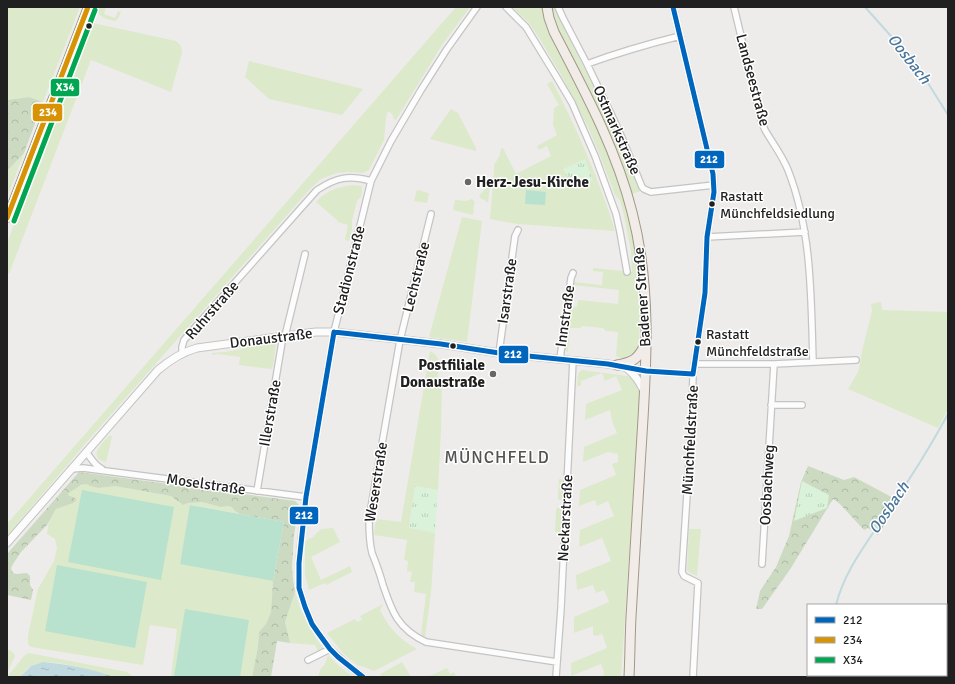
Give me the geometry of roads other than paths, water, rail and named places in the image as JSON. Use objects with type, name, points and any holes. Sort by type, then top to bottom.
[{"type":"main road","points":[[7,218],[88,7]]},
{"type":"main road","name":"Badener Straße","points":[[547,7],[554,32],[598,119],[615,159],[627,193],[642,261],[646,311],[646,371],[631,618],[629,677]]},
{"type":"main road","points":[[621,366],[636,358],[642,352],[646,342]]},
{"type":"street","name":"Stadionstraße","points":[[363,677],[330,650],[312,624],[299,588],[300,541],[334,332],[371,181],[391,141],[421,90],[447,49],[477,7]]},
{"type":"street","points":[[506,7],[526,27],[568,96],[585,133],[598,162],[616,214],[627,272]]},
{"type":"street","name":"Ostmarkstraße","points":[[558,7],[562,18],[587,64],[622,138],[644,189],[651,192],[714,185]]},
{"type":"street","name":"Münchfeldstraße","points":[[673,7],[713,174],[714,185],[707,237],[705,293],[693,374],[692,416],[682,572],[684,576],[698,583],[693,677]]},
{"type":"street","name":"Landseestraße","points":[[734,7],[760,116],[765,130],[788,169],[805,232],[810,277],[813,362]]},
{"type":"street","points":[[587,64],[608,56],[680,36]]},
{"type":"street","name":"Ruhrstraße","points":[[7,543],[158,370],[174,357],[182,353],[184,340],[317,190],[336,179],[359,178],[371,181]]},
{"type":"street","name":"Lechstraße","points":[[400,340],[431,214]]},
{"type":"street","name":"Isarstraße","points":[[499,352],[515,236],[518,230]]},
{"type":"street","points":[[707,237],[805,232]]},
{"type":"street","name":"Illerstraße","points":[[257,491],[284,336],[305,254]]},
{"type":"street","name":"Innstraße","points":[[560,359],[570,278],[573,274]]},
{"type":"street","name":"Donaustraße","points":[[182,353],[188,350],[203,347],[316,332],[334,332],[573,360],[621,366],[646,371]]},
{"type":"street","name":"Weserstraße","points":[[400,340],[368,531],[372,553],[392,609],[406,630],[417,638],[426,642],[557,662]]},
{"type":"street","name":"Neckarstraße","points":[[556,677],[561,608],[573,360]]},
{"type":"street","points":[[694,364],[774,364],[856,360]]},
{"type":"street","name":"Oosbachweg","points":[[762,564],[774,364]]},
{"type":"street","points":[[621,366],[633,372],[638,378],[645,393]]},
{"type":"street","points":[[646,371],[693,374]]},
{"type":"street","points":[[772,405],[802,405]]},
{"type":"street","points":[[86,452],[100,468],[106,471]]},
{"type":"street","name":"Moselstraße","points":[[71,469],[83,468],[306,498]]},
{"type":"street","points":[[308,660],[330,650]]},
{"type":"water","points":[[43,662],[79,667],[114,677],[20,677],[31,666]]},
{"type":"waterway","name":"Oosbach","points":[[865,7],[916,64],[948,115]]},
{"type":"waterway","name":"Oosbach","points":[[836,604],[839,593],[849,571],[916,469],[948,414]]},
{"type":"place","name":"Herz-Jesu-Kirche","points":[[468,182]]},
{"type":"place","name":"Rastatt Münchfeldsiedlung","points":[[712,204]]},
{"type":"place","name":"Rastatt Münchfeldstraße","points":[[698,342]]},
{"type":"place","name":"Postfiliale Donaustraße","points":[[493,374]]},
{"type":"district","name":"MÜNCHFELD","points":[[497,457]]}]
